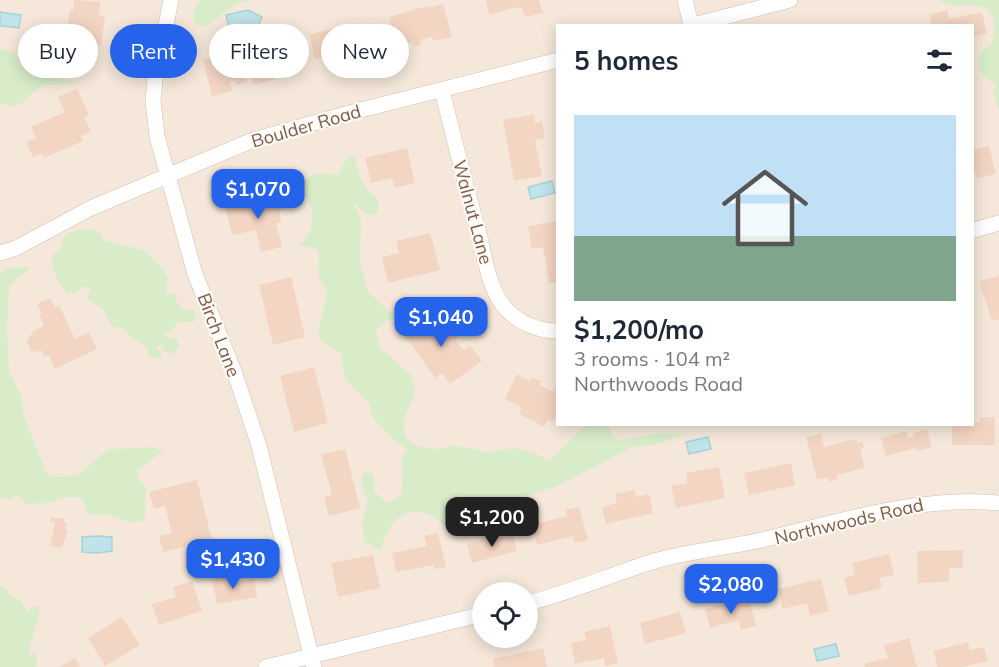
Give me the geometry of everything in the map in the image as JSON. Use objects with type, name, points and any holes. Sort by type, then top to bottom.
[{"type":"street","name":"Birch Lane","points":[[171,0],[154,80],[153,101],[157,136],[195,274],[235,374],[259,446],[312,662]]},
{"type":"street","points":[[685,0],[691,24]]},
{"type":"street","points":[[695,24],[790,0]]},
{"type":"street","name":"Boulder Road","points":[[0,254],[16,248],[91,208],[221,152],[260,138],[556,61]]},
{"type":"street","name":"Walnut Lane","points":[[442,90],[497,296],[507,311],[518,319],[542,330],[556,331]]},
{"type":"street","points":[[974,230],[999,223]]},
{"type":"street","name":"Northwoods Road","points":[[538,600],[575,590],[658,560],[755,542],[882,511],[928,502],[999,503]]},
{"type":"street","points":[[266,667],[312,662],[472,617]]},
{"type":"shaded area","points":[[0,0],[999,0],[999,667],[0,667]]},
{"type":"green space","points":[[201,0],[251,0],[232,7],[205,27],[196,24],[193,15]]},
{"type":"green space","points":[[939,0],[999,0],[999,111],[993,93],[996,84],[984,77],[979,65],[982,50],[992,42],[994,22],[991,13],[982,7],[951,5]]},
{"type":"green space","points":[[0,49],[18,56],[18,78],[54,78],[80,82],[41,86],[21,104],[14,107],[0,103]]},
{"type":"green space","points":[[349,156],[355,156],[362,181],[368,191],[378,200],[378,210],[374,215],[367,215],[352,201],[361,220],[360,262],[368,292],[390,312],[406,315],[386,321],[376,329],[379,347],[411,375],[416,390],[403,422],[405,437],[416,446],[436,449],[451,446],[466,447],[486,452],[514,448],[537,454],[549,461],[581,430],[582,426],[609,426],[612,437],[621,440],[651,434],[689,433],[650,446],[633,447],[555,487],[466,513],[450,530],[430,515],[412,512],[404,514],[392,525],[381,550],[365,542],[362,523],[368,503],[361,481],[364,473],[369,471],[373,475],[374,491],[386,502],[393,502],[402,493],[401,459],[407,448],[396,442],[373,418],[369,404],[345,378],[341,353],[326,345],[318,336],[327,290],[318,277],[319,255],[316,248],[299,246],[311,231],[312,208],[304,194],[305,180],[321,173],[338,176]]},
{"type":"green space","points":[[91,229],[100,233],[103,240],[143,250],[164,270],[168,278],[166,293],[168,295],[175,293],[182,310],[194,311],[196,318],[194,322],[177,323],[171,332],[163,335],[177,340],[179,346],[175,353],[163,352],[164,345],[160,345],[156,348],[162,352],[161,357],[149,358],[147,355],[149,349],[122,328],[112,327],[104,310],[87,298],[91,288],[81,287],[77,292],[67,294],[53,269],[54,253],[60,251],[64,239],[70,233]]},
{"type":"green space","points":[[31,267],[9,286],[7,329],[9,372],[21,395],[24,417],[46,472],[51,476],[60,477],[78,475],[111,449],[153,447],[164,450],[138,470],[137,477],[146,488],[145,519],[131,522],[108,515],[89,514],[80,497],[66,497],[49,503],[27,504],[16,494],[10,500],[0,497],[0,273],[6,269]]},
{"type":"green space","points":[[0,585],[14,598],[21,600],[27,612],[35,606],[39,607],[40,611],[28,655],[35,653],[36,667],[0,667]]},
{"type":"water","points":[[248,10],[262,17],[259,24],[228,24],[226,15]]},
{"type":"water","points":[[0,12],[21,15],[18,28],[0,26]]},
{"type":"water","points":[[552,181],[555,193],[531,199],[528,187]]},
{"type":"water","points":[[708,437],[711,449],[689,454],[686,442]]},
{"type":"water","points":[[82,537],[112,537],[112,551],[82,552]]},
{"type":"water","points":[[836,644],[839,656],[817,661],[814,649]]},
{"type":"building","points":[[74,0],[100,2],[99,15],[105,16],[101,46],[98,45],[98,24],[68,24],[70,10],[73,11]]},
{"type":"building","points":[[486,0],[539,0],[543,13],[525,17],[522,8],[517,7],[489,15]]},
{"type":"building","points":[[443,4],[452,37],[433,41],[432,37],[420,40],[421,45],[413,47],[412,42],[409,43],[409,24],[391,24],[389,17],[427,6],[428,8]]},
{"type":"building","points":[[947,10],[949,19],[982,12],[987,34],[974,36],[974,24],[932,24],[930,14]]},
{"type":"building","points":[[321,31],[321,58],[314,59],[310,34]]},
{"type":"building","points":[[209,58],[209,78],[246,78],[247,82],[236,85],[235,81],[230,82],[232,91],[212,96],[203,60]]},
{"type":"building","points":[[251,78],[274,78],[274,80],[253,85]]},
{"type":"building","points":[[77,89],[89,115],[84,117],[91,131],[81,136],[83,141],[44,158],[41,153],[33,157],[26,142],[36,138],[31,127],[65,112],[58,97]]},
{"type":"building","points":[[534,114],[535,123],[542,121],[545,138],[535,140],[542,176],[514,181],[503,120]]},
{"type":"building","points":[[989,146],[996,174],[977,178],[974,173],[974,150]]},
{"type":"building","points":[[407,148],[415,183],[395,188],[392,178],[371,183],[365,158]]},
{"type":"building","points":[[280,194],[283,209],[279,210],[281,222],[276,223],[282,247],[261,252],[256,230],[232,235],[225,206]]},
{"type":"building","points":[[556,221],[556,282],[549,283],[543,247],[532,249],[528,226]]},
{"type":"building","points":[[430,233],[440,270],[388,283],[382,257],[399,253],[396,241]]},
{"type":"building","points":[[999,276],[999,319],[992,321],[979,281]]},
{"type":"building","points":[[291,277],[305,337],[273,345],[259,285]]},
{"type":"building","points":[[50,298],[55,307],[59,305],[75,339],[89,332],[97,349],[55,369],[49,355],[45,357],[41,350],[31,351],[27,342],[32,332],[44,326],[37,304]]},
{"type":"building","points":[[433,311],[443,325],[450,320],[460,335],[455,339],[463,350],[470,345],[482,361],[450,384],[442,373],[435,378],[403,333]]},
{"type":"building","points":[[314,367],[328,423],[294,432],[280,376]]},
{"type":"building","points":[[517,374],[530,381],[532,377],[542,381],[540,385],[553,392],[556,387],[556,419],[553,422],[548,420],[544,427],[519,414],[522,408],[505,399]]},
{"type":"building","points":[[980,417],[995,417],[995,445],[952,445],[952,426],[974,426],[974,422],[980,422]]},
{"type":"building","points":[[927,429],[932,447],[917,451],[916,448],[886,456],[881,438],[907,431],[908,438],[914,436],[913,433]]},
{"type":"building","points":[[821,434],[824,447],[850,440],[857,440],[857,443],[862,442],[864,448],[860,449],[865,468],[837,475],[838,479],[829,482],[828,477],[817,480],[806,437]]},
{"type":"building","points":[[345,449],[360,508],[329,516],[324,497],[332,495],[321,454]]},
{"type":"building","points":[[791,463],[795,485],[749,495],[744,473]]},
{"type":"building","points":[[719,467],[725,498],[676,508],[671,486],[687,483],[686,473]]},
{"type":"building","points":[[197,480],[212,540],[163,552],[159,536],[172,533],[165,506],[154,509],[149,492]]},
{"type":"building","points":[[634,490],[636,497],[649,494],[653,513],[606,524],[602,507],[617,503],[615,494]]},
{"type":"building","points":[[579,507],[588,540],[575,543],[573,536],[537,545],[532,525],[567,516],[566,510]]},
{"type":"building","points":[[51,517],[64,519],[63,522],[67,523],[65,529],[68,530],[62,548],[50,546],[55,522],[50,522]]},
{"type":"building","points":[[512,532],[517,551],[472,563],[467,544]]},
{"type":"building","points":[[438,533],[446,567],[434,569],[434,565],[396,572],[392,553],[427,546],[424,536]]},
{"type":"building","points":[[963,550],[963,568],[949,568],[949,582],[918,583],[917,551]]},
{"type":"building","points":[[889,554],[894,575],[879,578],[882,588],[849,596],[844,578],[855,575],[852,563]]},
{"type":"building","points":[[373,555],[380,588],[338,597],[331,563]]},
{"type":"building","points":[[231,576],[232,583],[254,579],[257,597],[217,604],[212,579]]},
{"type":"building","points":[[821,579],[829,611],[810,616],[807,603],[783,609],[778,589]]},
{"type":"building","points":[[192,581],[202,611],[159,625],[152,604],[176,597],[173,587]]},
{"type":"building","points":[[738,600],[739,603],[749,600],[756,626],[741,630],[739,620],[710,628],[705,609]]},
{"type":"building","points":[[680,612],[686,633],[645,644],[640,623]]},
{"type":"building","points":[[122,617],[140,645],[105,666],[88,638]]},
{"type":"building","points":[[610,626],[618,663],[605,666],[604,658],[575,664],[571,643],[586,640],[584,632]]},
{"type":"building","points":[[909,638],[917,667],[865,667],[864,664],[888,658],[884,645]]},
{"type":"building","points":[[968,642],[970,650],[984,647],[988,661],[961,667],[937,667],[934,651]]},
{"type":"building","points":[[543,648],[547,667],[494,667],[493,659]]},
{"type":"building","points":[[75,658],[80,667],[59,667]]}]
